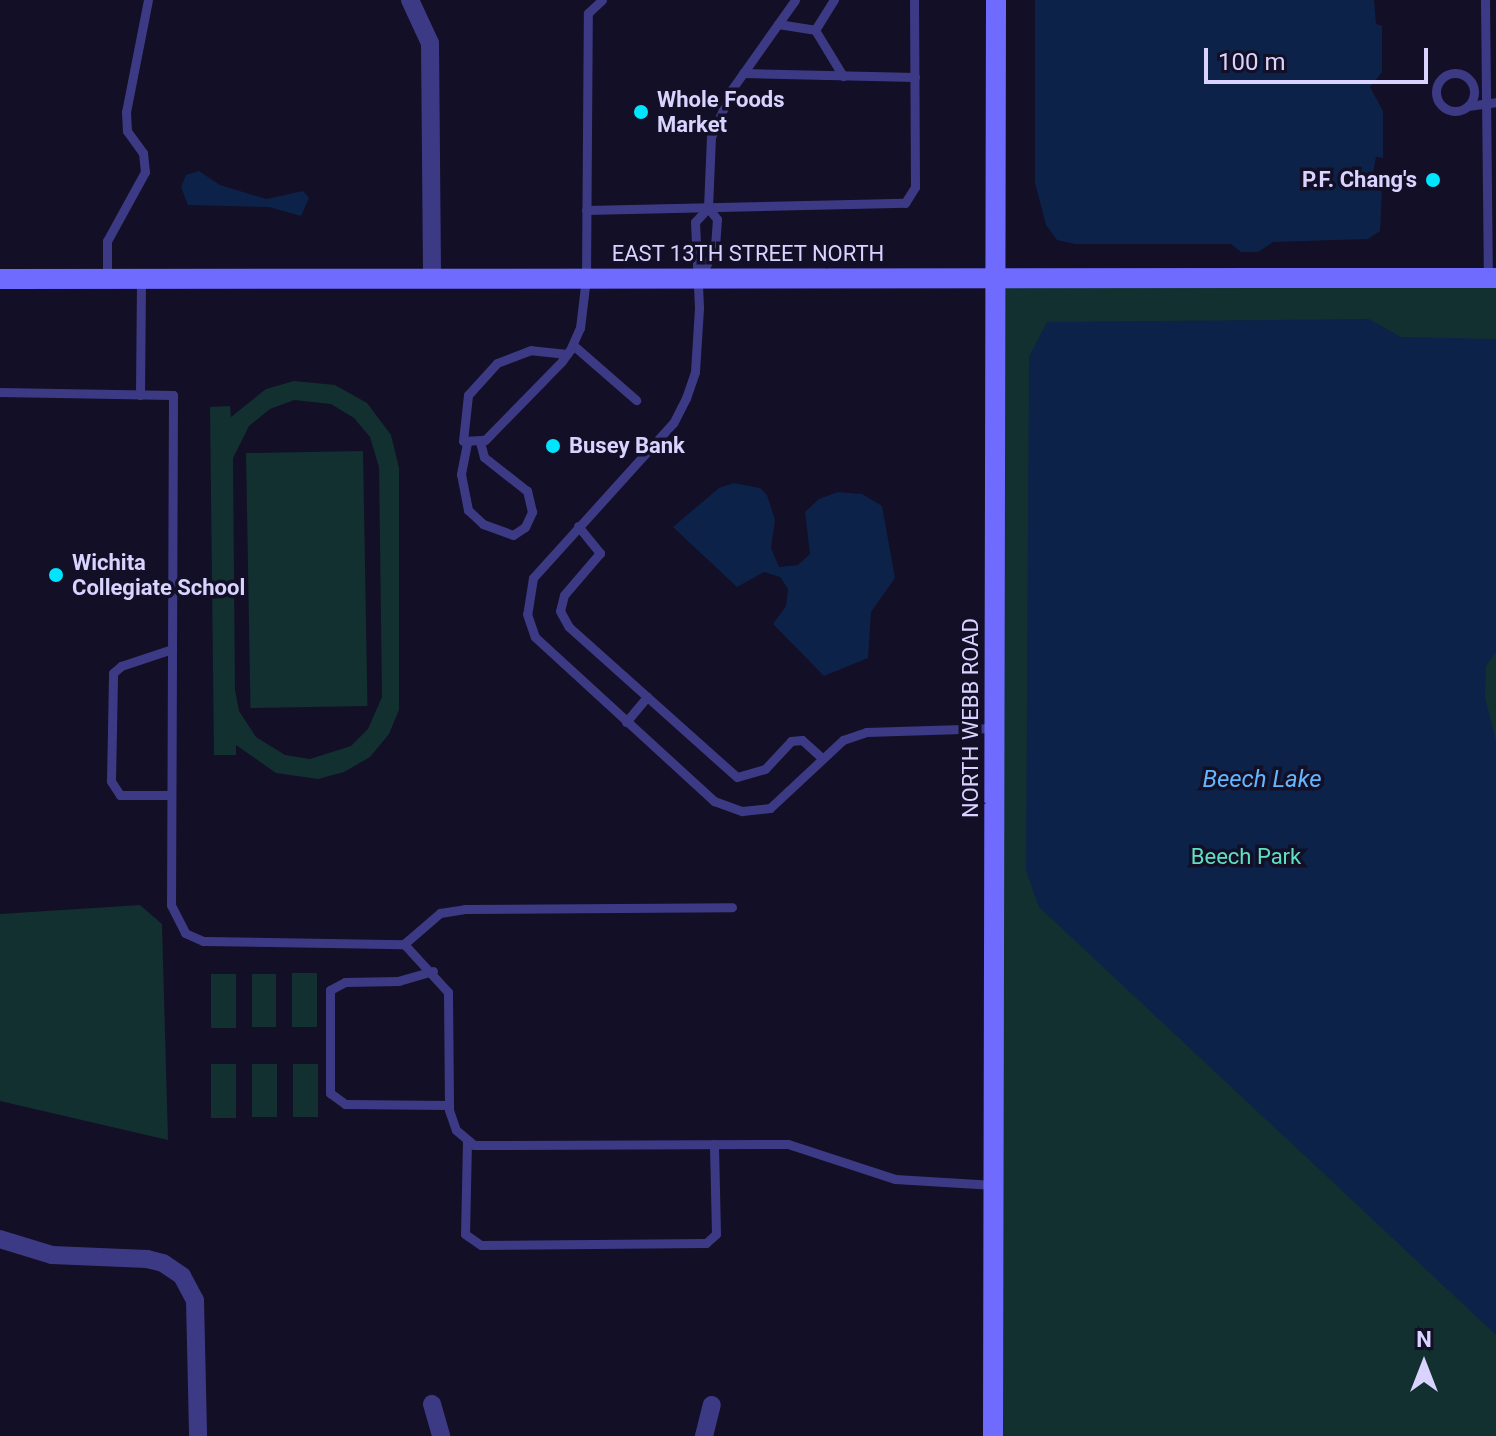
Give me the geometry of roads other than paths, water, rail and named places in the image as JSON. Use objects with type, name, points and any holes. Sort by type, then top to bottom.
[{"type":"main road","name":"NORTH WEBB ROAD","points":[[993,1436],[996,0]]},
{"type":"main road","name":"EAST 13TH STREET NORTH","points":[[0,279],[1492,278]]},
{"type":"street","points":[[410,0],[430,43],[432,278]]},
{"type":"street","points":[[0,1239],[52,1255],[147,1259],[163,1263],[182,1276],[195,1300],[198,1436]]},
{"type":"street","points":[[432,1404],[441,1436]]},
{"type":"street","points":[[704,1436],[712,1405]]},
{"type":"lane","points":[[107,279],[107,241],[145,172],[143,153],[127,131],[126,112],[148,0]]},
{"type":"lane","points":[[567,354],[531,350],[488,371],[464,405],[462,438],[467,443],[480,442],[567,354],[582,319],[586,278],[588,13],[602,0]]},
{"type":"lane","points":[[795,0],[743,73],[711,137],[708,208],[695,222],[700,278],[695,372],[686,398],[673,423],[533,578],[527,614],[544,649],[714,801],[742,811],[770,808],[843,740],[866,732],[994,728]]},
{"type":"lane","points":[[815,30],[834,0]]},
{"type":"lane","points":[[586,210],[905,203],[915,187],[914,0]]},
{"type":"lane","points":[[1485,0],[1491,83],[1492,278]]},
{"type":"lane","points":[[778,24],[815,30],[843,76]]},
{"type":"lane","points":[[743,73],[915,77]]},
{"type":"lane","points":[[1491,83],[1471,82],[1449,75],[1439,81],[1436,93],[1440,105],[1451,111],[1491,102]]},
{"type":"lane","points":[[1468,106],[1471,82]]},
{"type":"lane","points":[[700,278],[715,247],[717,219],[708,208]]},
{"type":"lane","points":[[140,395],[141,279]]},
{"type":"lane","points":[[573,345],[636,400]]},
{"type":"lane","points":[[2,396],[173,395],[173,918],[192,938],[404,944],[433,971],[448,992],[449,1105],[452,1123],[467,1141],[465,1234],[481,1245],[706,1243],[716,1234],[714,1144]]},
{"type":"lane","points":[[467,443],[461,474],[468,510],[499,533],[513,535],[525,527],[532,512],[527,491],[484,457],[480,442]]},
{"type":"lane","points":[[578,526],[600,553],[564,595],[560,611],[569,627],[737,777],[765,769],[791,741],[802,740],[822,758]]},
{"type":"lane","points":[[171,795],[120,795],[111,781],[113,673],[121,666],[172,649]]},
{"type":"lane","points":[[626,722],[647,697]]},
{"type":"lane","points":[[404,944],[440,913],[465,909],[732,907]]},
{"type":"lane","points":[[433,971],[399,981],[345,982],[330,990],[330,1093],[345,1104],[449,1105]]},
{"type":"lane","points":[[467,1141],[788,1144],[895,1179],[994,1185]]},
{"type":"water","points":[[1035,0],[1374,0],[1376,24],[1382,26],[1382,72],[1370,87],[1383,111],[1383,158],[1376,157],[1372,177],[1376,188],[1382,189],[1380,231],[1368,239],[1273,242],[1258,252],[1241,252],[1231,244],[1075,244],[1057,240],[1046,225],[1035,183]]},
{"type":"water","points":[[199,171],[220,185],[266,199],[303,191],[309,198],[301,216],[269,207],[188,205],[181,187],[186,175]]},
{"type":"water","name":"Beech Lake","points":[[1369,319],[1401,337],[1496,339],[1496,652],[1486,666],[1485,697],[1496,741],[1496,1335],[1039,907],[1026,871],[1029,357],[1047,322]]},
{"type":"water","points":[[734,483],[760,488],[767,495],[775,520],[771,548],[779,567],[798,565],[810,554],[805,512],[819,499],[838,492],[862,494],[882,506],[895,578],[871,612],[868,658],[824,676],[773,624],[786,606],[788,589],[780,577],[764,572],[737,587],[673,527],[719,488]]},
{"type":"place","name":"Whole Foods Market","points":[[641,112]]},
{"type":"place","name":"P.F. Chang's","points":[[1433,180]]},
{"type":"place","name":"Busey Bank","points":[[553,446]]},
{"type":"place","name":"Wichita Collegiate School","points":[[56,575]]},
{"type":"park label","name":"Beech Park","points":[[1246,857]]}]
